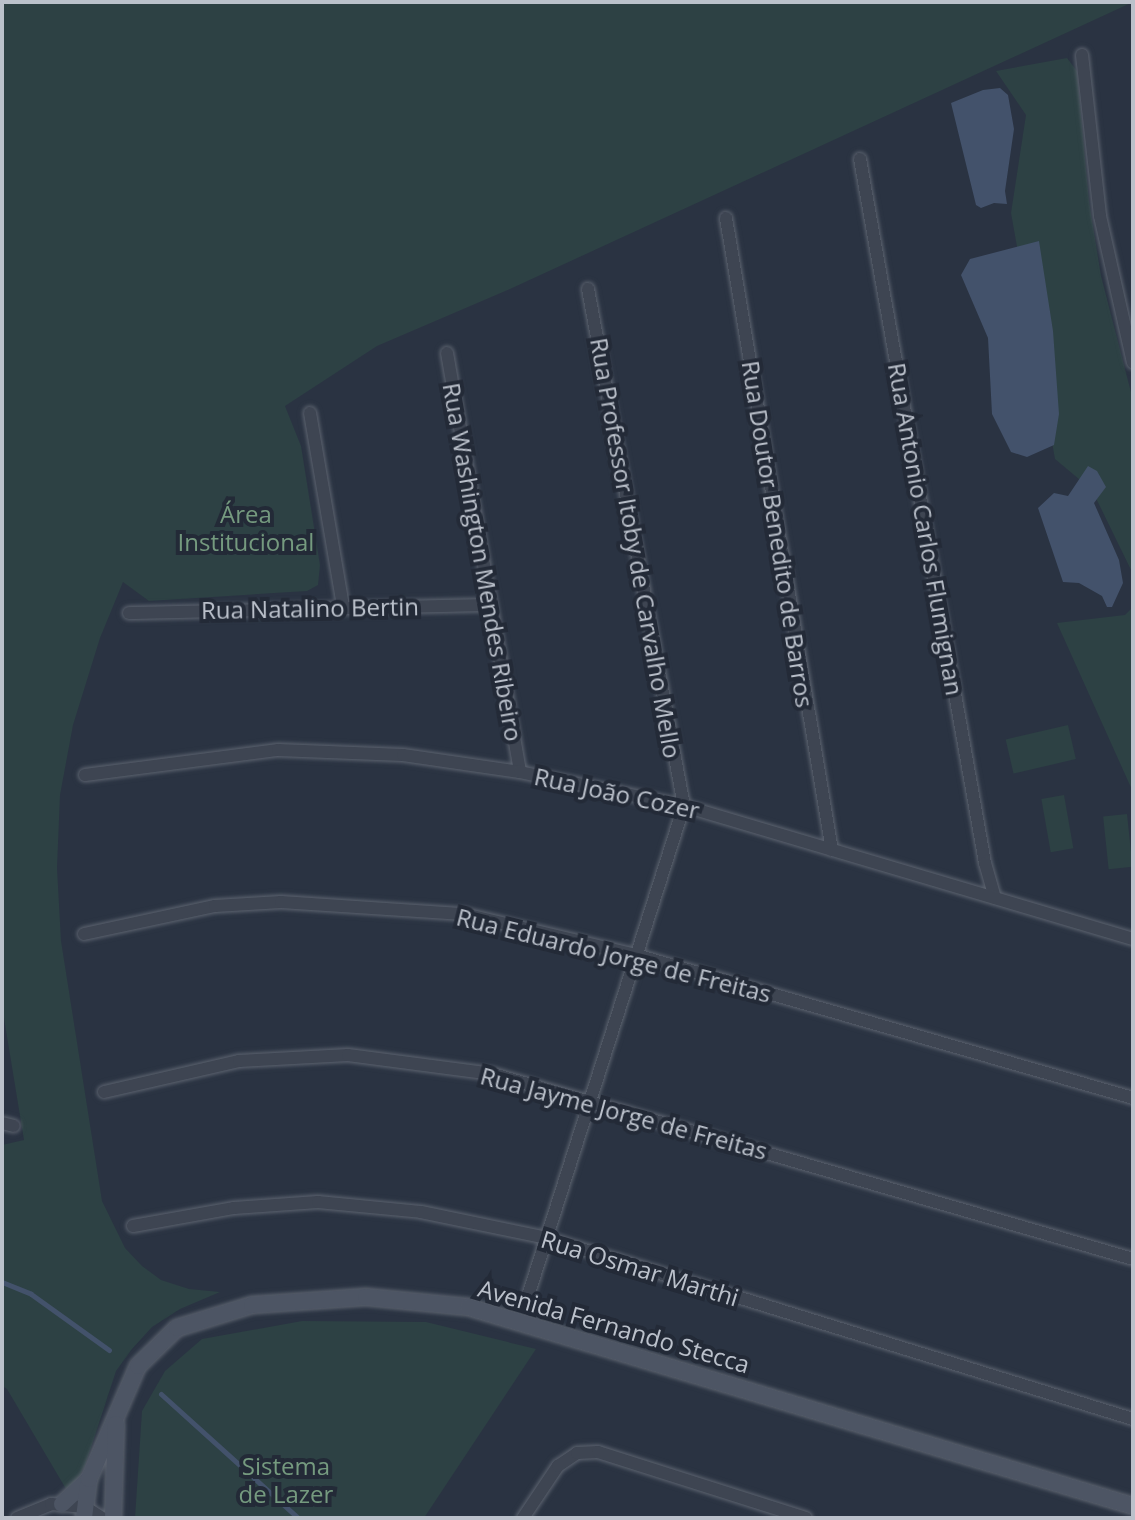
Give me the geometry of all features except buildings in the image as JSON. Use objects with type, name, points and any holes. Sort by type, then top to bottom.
[{"type":"street","points":[[1082,55],[1100,216],[1133,362]]},
{"type":"street","name":"Rua Antonio Carlos Flumignan","points":[[860,159],[985,863],[995,898]]},
{"type":"street","name":"Rua Doutor Benedito de Barros","points":[[726,218],[832,850]]},
{"type":"street","name":"Rua Professor Itoby de Carvalho Mello","points":[[588,289],[684,806]]},
{"type":"street","name":"Rua Washington Mendes Ribeiro","points":[[447,353],[520,772]]},
{"type":"street","points":[[310,413],[343,607]]},
{"type":"street","name":"Rua Natalino Bertin","points":[[129,613],[491,605]]},
{"type":"street","name":"Rua João Cozer","points":[[85,775],[278,750],[403,755],[520,772],[684,806],[1133,939]]},
{"type":"street","points":[[529,1293],[684,806]]},
{"type":"street","name":"Rua Eduardo Jorge de Freitas","points":[[84,934],[215,906],[281,902],[359,904],[464,914],[636,955],[1133,1098]]},
{"type":"street","name":"Rua Jayme Jorge de Freitas","points":[[104,1092],[239,1061],[348,1055],[493,1074],[1133,1259]]},
{"type":"street","name":"Rua Osmar Marthi","points":[[133,1226],[234,1208],[318,1202],[421,1212],[546,1238],[1133,1419]]},
{"type":"street","name":"Avenida Fernando Stecca","points":[[89,1479],[138,1366],[177,1328],[252,1305],[366,1297],[468,1307],[1133,1506]]},
{"type":"street","points":[[113,1518],[116,1415]]},
{"type":"street","points":[[523,1518],[558,1466],[577,1453],[598,1452],[806,1518]]},
{"type":"street","points":[[62,1504],[89,1479]]},
{"type":"street","points":[[84,1512],[89,1479]]},
{"type":"street","points":[[17,1518],[41,1505],[62,1504],[102,1518]]},
{"type":"green space","name":"Área Institucional","points":[[2,2],[1133,2],[510,289],[377,346],[285,406],[301,446],[320,565],[318,585],[307,591],[149,601],[123,582],[100,638],[73,725],[60,795],[57,868],[61,941],[102,1201],[125,1248],[142,1266],[161,1280],[189,1289],[220,1292],[180,1309],[152,1327],[132,1349],[116,1371],[85,1466],[69,1494],[7,1389],[2,1386],[2,1145],[24,1140],[2,1006]]},
{"type":"green space","points":[[1067,58],[1077,71],[1089,201],[1101,276],[1133,400],[1133,574],[1092,490],[1055,459],[1011,213],[1026,115],[996,71]]},
{"type":"green space","points":[[1133,607],[1133,792],[1057,623],[1125,615]]},
{"type":"green space","points":[[1068,725],[1076,759],[1014,773],[1006,739]]},
{"type":"green space","points":[[1064,795],[1073,848],[1051,852],[1041,799]]},
{"type":"green space","points":[[1127,814],[1133,867],[1109,869],[1103,817]]},
{"type":"green space","name":"Sistema de Lazer","points":[[302,1321],[426,1322],[536,1349],[424,1518],[135,1518],[142,1411],[165,1371],[202,1339]]},
{"type":"water","points":[[1000,88],[1008,95],[1014,129],[1005,191],[1007,204],[994,203],[981,208],[976,205],[951,103],[983,90]]},
{"type":"water","points":[[1039,241],[1053,331],[1059,414],[1054,445],[1027,457],[1011,452],[992,414],[988,338],[961,275],[970,259]]},
{"type":"water","points":[[1088,466],[1097,471],[1106,487],[1094,503],[1119,560],[1123,583],[1112,607],[1107,607],[1102,596],[1079,583],[1063,582],[1038,508],[1054,493],[1068,496]]},
{"type":"waterway","points":[[2,1282],[31,1294],[109,1350]]},
{"type":"waterway","points":[[161,1394],[298,1518]]}]
